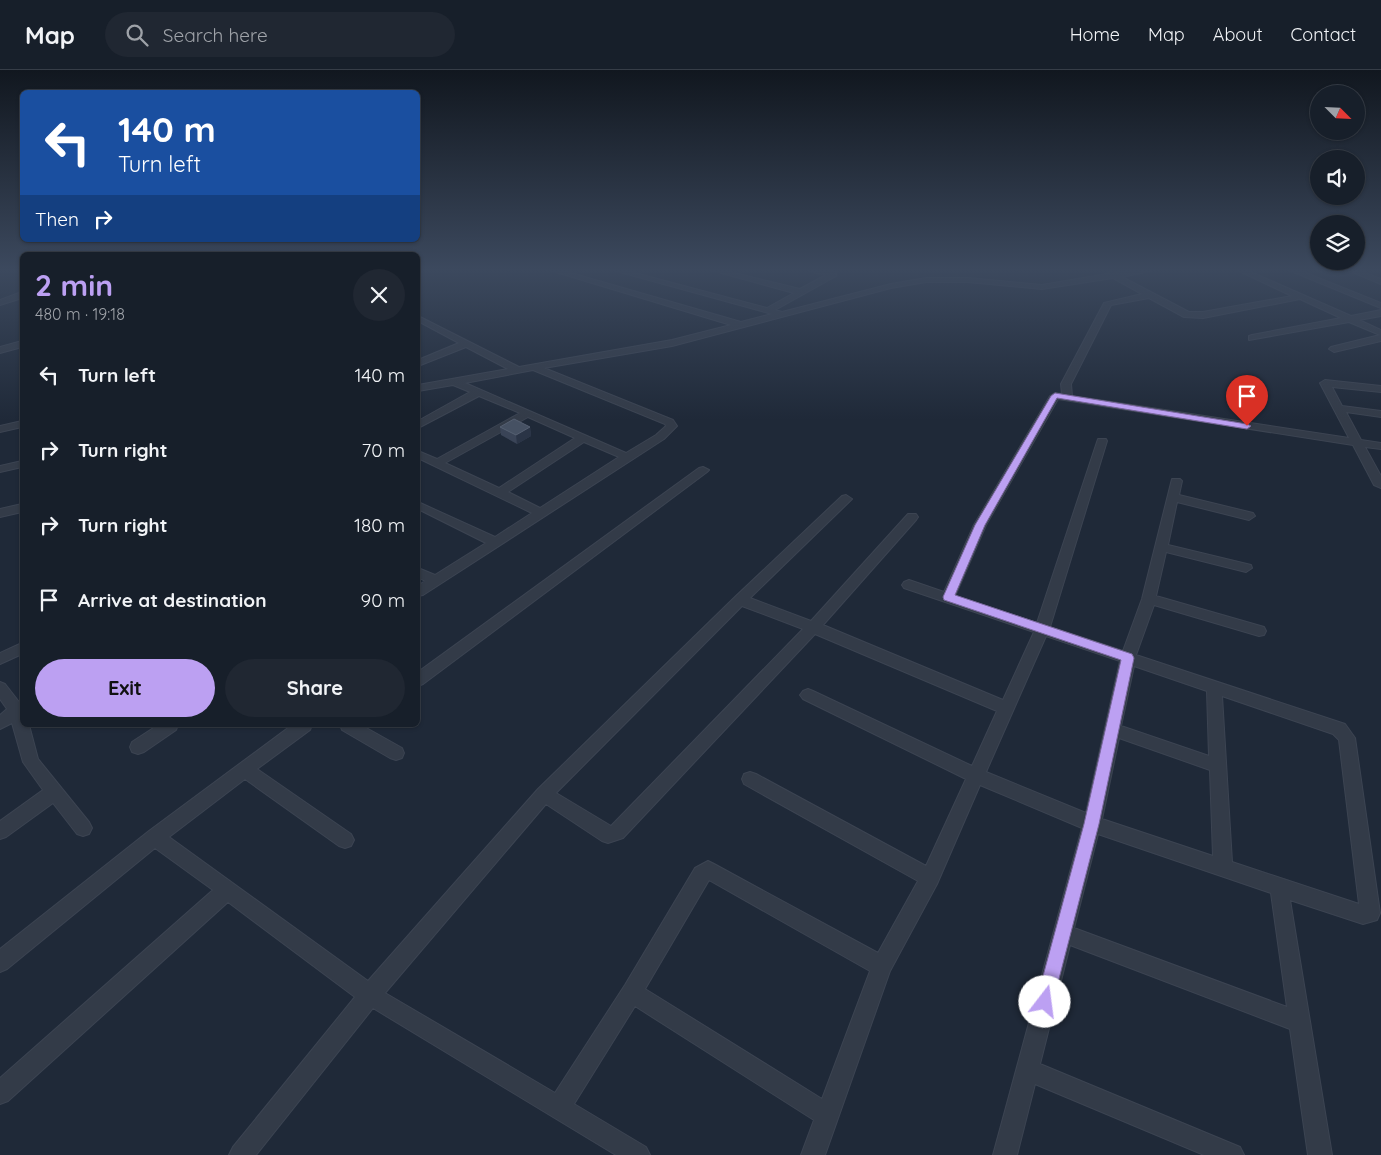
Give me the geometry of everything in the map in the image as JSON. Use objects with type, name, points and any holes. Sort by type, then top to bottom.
[{"type":"street","points":[[420,320],[519,370]]},
{"type":"street","points":[[724,320],[742,325]]},
{"type":"street","points":[[420,388],[672,343],[763,320]]},
{"type":"street","points":[[1067,398],[1066,384],[1099,320]]},
{"type":"street","points":[[1252,338],[1348,320]]},
{"type":"street","points":[[1352,320],[1381,333]]},
{"type":"street","points":[[1334,349],[1381,338]]},
{"type":"street","points":[[420,362],[467,343]]},
{"type":"street","points":[[0,350],[20,345]]},
{"type":"street","points":[[420,591],[660,437],[672,426],[669,422],[535,368]]},
{"type":"street","points":[[455,382],[627,457]]},
{"type":"street","points":[[1380,485],[1325,383],[1381,389]]},
{"type":"street","points":[[420,424],[478,392]]},
{"type":"street","points":[[948,597],[980,525],[1055,396],[1381,446]]},
{"type":"street","points":[[1338,408],[1381,414]]},
{"type":"street","points":[[437,463],[528,413]]},
{"type":"street","points":[[0,429],[20,424]]},
{"type":"street","points":[[499,493],[584,437]]},
{"type":"street","points":[[812,1155],[882,966],[930,878],[1042,629],[1102,441]]},
{"type":"street","points":[[420,455],[541,513]]},
{"type":"street","points":[[0,469],[20,464]]},
{"type":"street","points":[[420,679],[703,470]]},
{"type":"street","points":[[1005,1155],[1092,824],[1128,658],[1149,599],[1176,481]]},
{"type":"street","points":[[1173,497],[1249,516]]},
{"type":"street","points":[[240,1155],[370,995],[544,794],[740,600],[846,500]]},
{"type":"street","points":[[420,506],[495,542]]},
{"type":"street","points":[[0,513],[20,508]]},
{"type":"street","points":[[544,794],[608,835],[617,832],[814,627],[912,516]]},
{"type":"street","points":[[1161,547],[1246,568]]},
{"type":"street","points":[[420,573],[435,581]]},
{"type":"street","points":[[808,695],[977,776],[1092,824],[1363,915],[1370,913],[1347,738],[1339,729],[909,585]]},
{"type":"street","points":[[1149,599],[1259,631]]},
{"type":"street","points":[[740,600],[814,627],[1007,708]]},
{"type":"street","points":[[0,659],[20,649]]},
{"type":"street","points":[[1214,686],[1223,869]]},
{"type":"street","points":[[0,688],[20,709],[0,723]]},
{"type":"street","points":[[24,727],[31,762],[83,828]]},
{"type":"street","points":[[138,747],[167,727]]},
{"type":"street","points":[[0,962],[154,837],[301,727]]},
{"type":"street","points":[[351,727],[396,753]]},
{"type":"street","points":[[1112,730],[1218,766]]},
{"type":"street","points":[[245,770],[345,840]]},
{"type":"street","points":[[750,779],[930,878]]},
{"type":"street","points":[[0,831],[54,792]]},
{"type":"street","points":[[154,837],[370,995],[638,1155]]},
{"type":"street","points":[[559,1108],[632,992],[702,874],[708,870],[882,966]]},
{"type":"street","points":[[1279,887],[1320,1155]]},
{"type":"street","points":[[0,1093],[227,890]]},
{"type":"street","points":[[1063,933],[1299,1022]]},
{"type":"street","points":[[632,992],[828,1115]]},
{"type":"street","points":[[1026,1070],[1232,1155]]},
{"type":"building","points":[[514,419],[530,427],[516,435],[500,427]]},
{"type":"route","points":[[1045,1002],[1092,824],[1128,658],[948,597],[980,525],[1055,396],[1247,426]]}]
